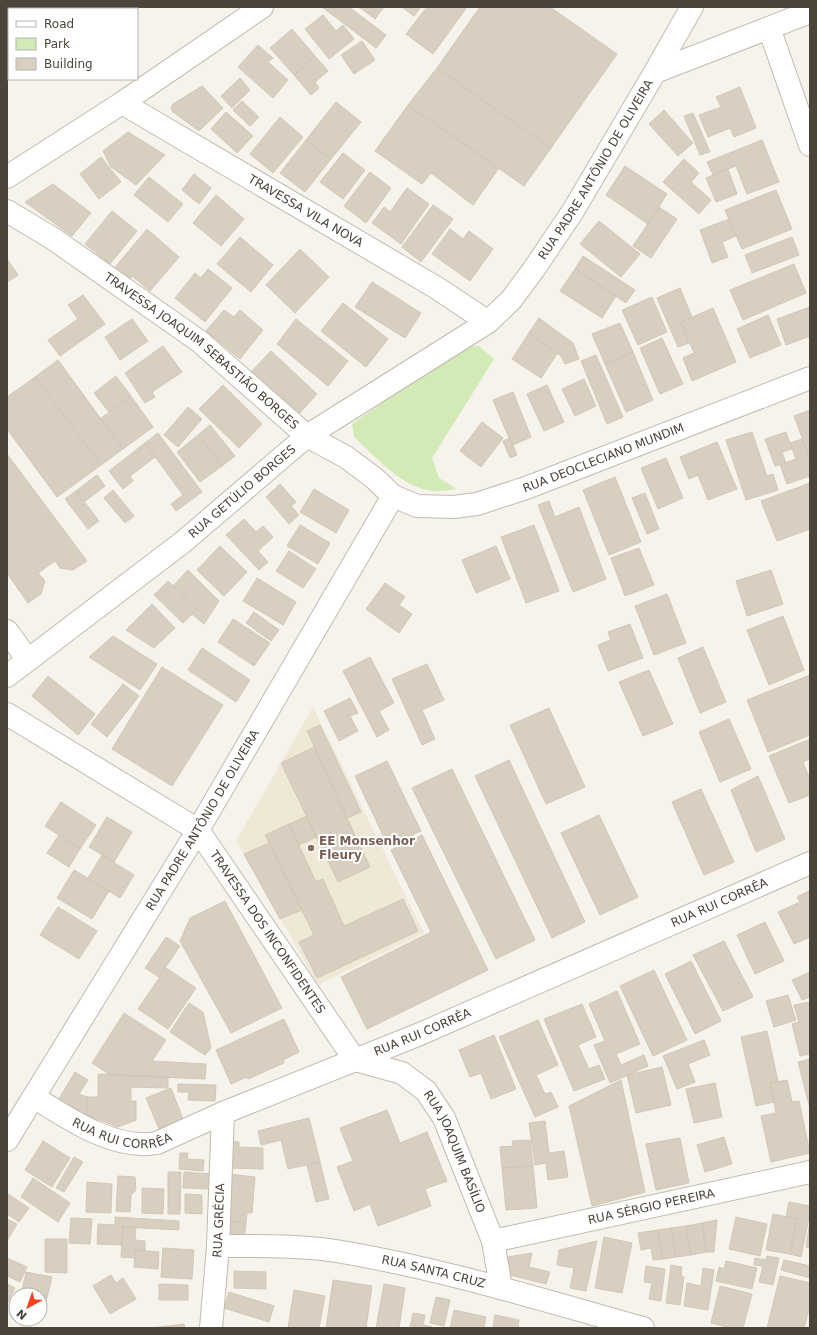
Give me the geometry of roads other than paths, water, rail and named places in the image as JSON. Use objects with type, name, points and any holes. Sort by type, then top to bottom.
[{"type":"street","points":[[7,177],[122,103],[262,7]]},
{"type":"street","name":"RUA PADRE ANTÔNIO DE OLIVEIRA","points":[[488,322],[511,300],[573,211],[655,72],[691,7]]},
{"type":"street","points":[[655,72],[810,12]]},
{"type":"street","points":[[769,28],[810,145]]},
{"type":"street","name":"TRAVESSA VILA NOVA","points":[[122,103],[431,284],[488,322]]},
{"type":"street","name":"TRAVESSA JOAQUIM SEBASTIÃO BORGES","points":[[7,211],[52,238],[199,341],[307,436],[346,457],[374,478],[393,496]]},
{"type":"street","name":"RUA GETÚLIO BORGES","points":[[7,676],[182,542],[307,436],[488,322]]},
{"type":"street","name":"RUA DEOCLECIANO MUNDIM","points":[[393,496],[417,506],[454,507],[477,504],[526,488],[810,378]]},
{"type":"street","name":"RUA PADRE ANTÔNIO DE OLIVEIRA","points":[[7,1140],[198,830],[393,496]]},
{"type":"street","points":[[7,631],[28,660]]},
{"type":"street","name":"TRAVESSA DOS INCONFIDENTES","points":[[7,714],[198,830],[355,1060]]},
{"type":"street","name":"RUA RUI CORRÊA","points":[[34,1097],[80,1126],[126,1143],[145,1145],[157,1143],[222,1113],[420,1034],[810,863]]},
{"type":"street","name":"RUA JOAQUIM BASÍLIO","points":[[355,1060],[402,1073],[426,1091],[444,1118],[493,1241],[501,1288]]},
{"type":"street","name":"RUA GRÉCIA","points":[[211,1328],[218,1246],[222,1113]]},
{"type":"street","name":"RUA SÉRGIO PEREIRA","points":[[493,1241],[810,1172]]},
{"type":"street","name":"RUA SANTA CRUZ","points":[[218,1246],[286,1246],[335,1251],[401,1264],[501,1288],[644,1328]]},
{"type":"place","name":"EE Monsenhor Fleury","points":[[311,848]]}]
